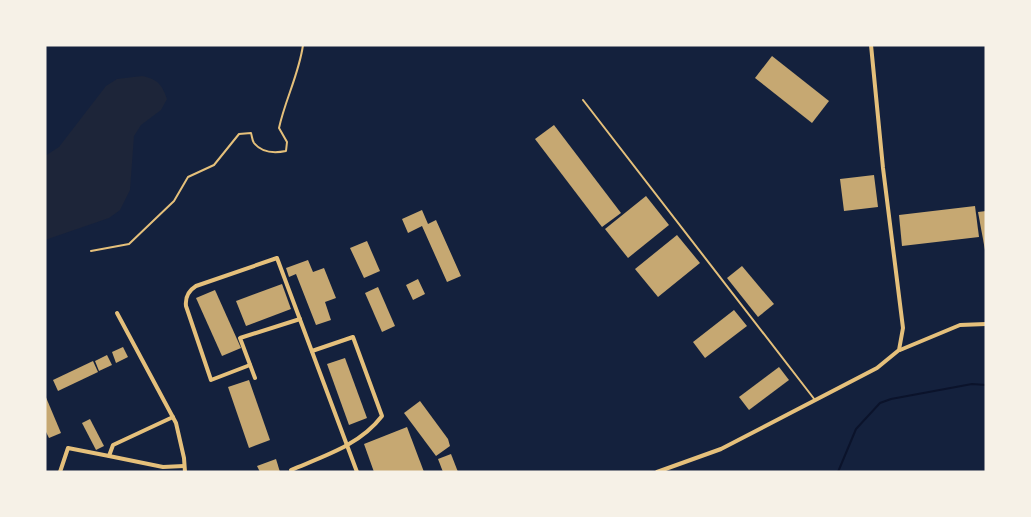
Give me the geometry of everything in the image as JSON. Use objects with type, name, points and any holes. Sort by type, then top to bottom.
[{"type":"street","points":[[871,45],[883,168],[903,328],[899,350]]},
{"type":"street","points":[[250,365],[211,380],[186,306],[186,296],[192,289],[277,258],[357,472]]},
{"type":"street","points":[[117,313],[176,423],[185,472]]},
{"type":"street","points":[[255,378],[240,338],[300,319]]},
{"type":"street","points":[[657,472],[721,449],[878,368],[899,350],[960,325],[986,324]]},
{"type":"street","points":[[291,470],[347,446],[374,427],[382,416],[353,337],[312,351]]},
{"type":"street","points":[[109,456],[113,445],[173,417]]},
{"type":"street","points":[[60,472],[68,448],[163,467],[184,466]]},
{"type":"lane","points":[[91,251],[129,244],[174,201],[188,177],[214,165],[239,134],[251,133],[254,143],[263,149],[275,153],[286,151],[287,142],[279,128],[301,60],[303,45]]},
{"type":"lane","points":[[583,100],[815,400]]},
{"type":"shaded area","points":[[142,76],[158,83],[167,99],[161,110],[141,125],[134,136],[130,190],[120,210],[109,218],[45,240],[45,156],[59,147],[106,86],[117,79]]},
{"type":"building","points":[[772,56],[829,101],[812,123],[755,78]]},
{"type":"building","points":[[554,125],[621,213],[602,227],[535,139]]},
{"type":"building","points":[[874,175],[878,207],[844,211],[840,179]]},
{"type":"building","points":[[646,196],[669,225],[628,258],[605,229]]},
{"type":"building","points":[[975,206],[979,237],[902,246],[899,215]]},
{"type":"building","points":[[422,210],[428,224],[436,220],[461,276],[447,282],[422,226],[408,233],[402,219]]},
{"type":"building","points":[[986,211],[986,250],[985,250],[978,212]]},
{"type":"building","points":[[677,235],[700,263],[658,297],[635,269]]},
{"type":"building","points":[[367,241],[380,271],[364,278],[350,248]]},
{"type":"building","points":[[308,260],[313,272],[324,268],[336,298],[325,302],[331,320],[316,325],[296,274],[289,277],[286,268]]},
{"type":"building","points":[[742,266],[774,304],[758,317],[727,278]]},
{"type":"building","points":[[418,279],[425,294],[413,300],[406,285]]},
{"type":"building","points":[[282,284],[291,309],[246,326],[236,301]]},
{"type":"building","points":[[378,287],[395,326],[382,332],[365,293]]},
{"type":"building","points":[[215,290],[241,348],[222,356],[196,298]]},
{"type":"building","points":[[734,310],[747,326],[705,358],[693,342]]},
{"type":"building","points":[[123,347],[128,357],[116,363],[112,352]]},
{"type":"building","points":[[107,355],[112,365],[99,371],[95,361]]},
{"type":"building","points":[[345,358],[367,418],[349,425],[327,364]]},
{"type":"building","points":[[93,361],[98,372],[58,391],[53,380]]},
{"type":"building","points":[[779,367],[789,380],[749,410],[739,397]]},
{"type":"building","points":[[249,380],[270,440],[249,448],[228,387]]},
{"type":"building","points":[[45,395],[61,433],[49,438],[45,430]]},
{"type":"building","points":[[420,401],[448,439],[450,446],[436,456],[404,413]]},
{"type":"building","points":[[90,419],[104,446],[96,450],[82,423]]},
{"type":"building","points":[[407,427],[424,472],[374,472],[364,444]]},
{"type":"building","points":[[451,454],[458,472],[443,472],[438,459]]},
{"type":"building","points":[[276,459],[280,472],[260,472],[257,466]]},
{"type":"waterway","points":[[838,472],[856,429],[880,403],[972,384],[986,385]]}]
